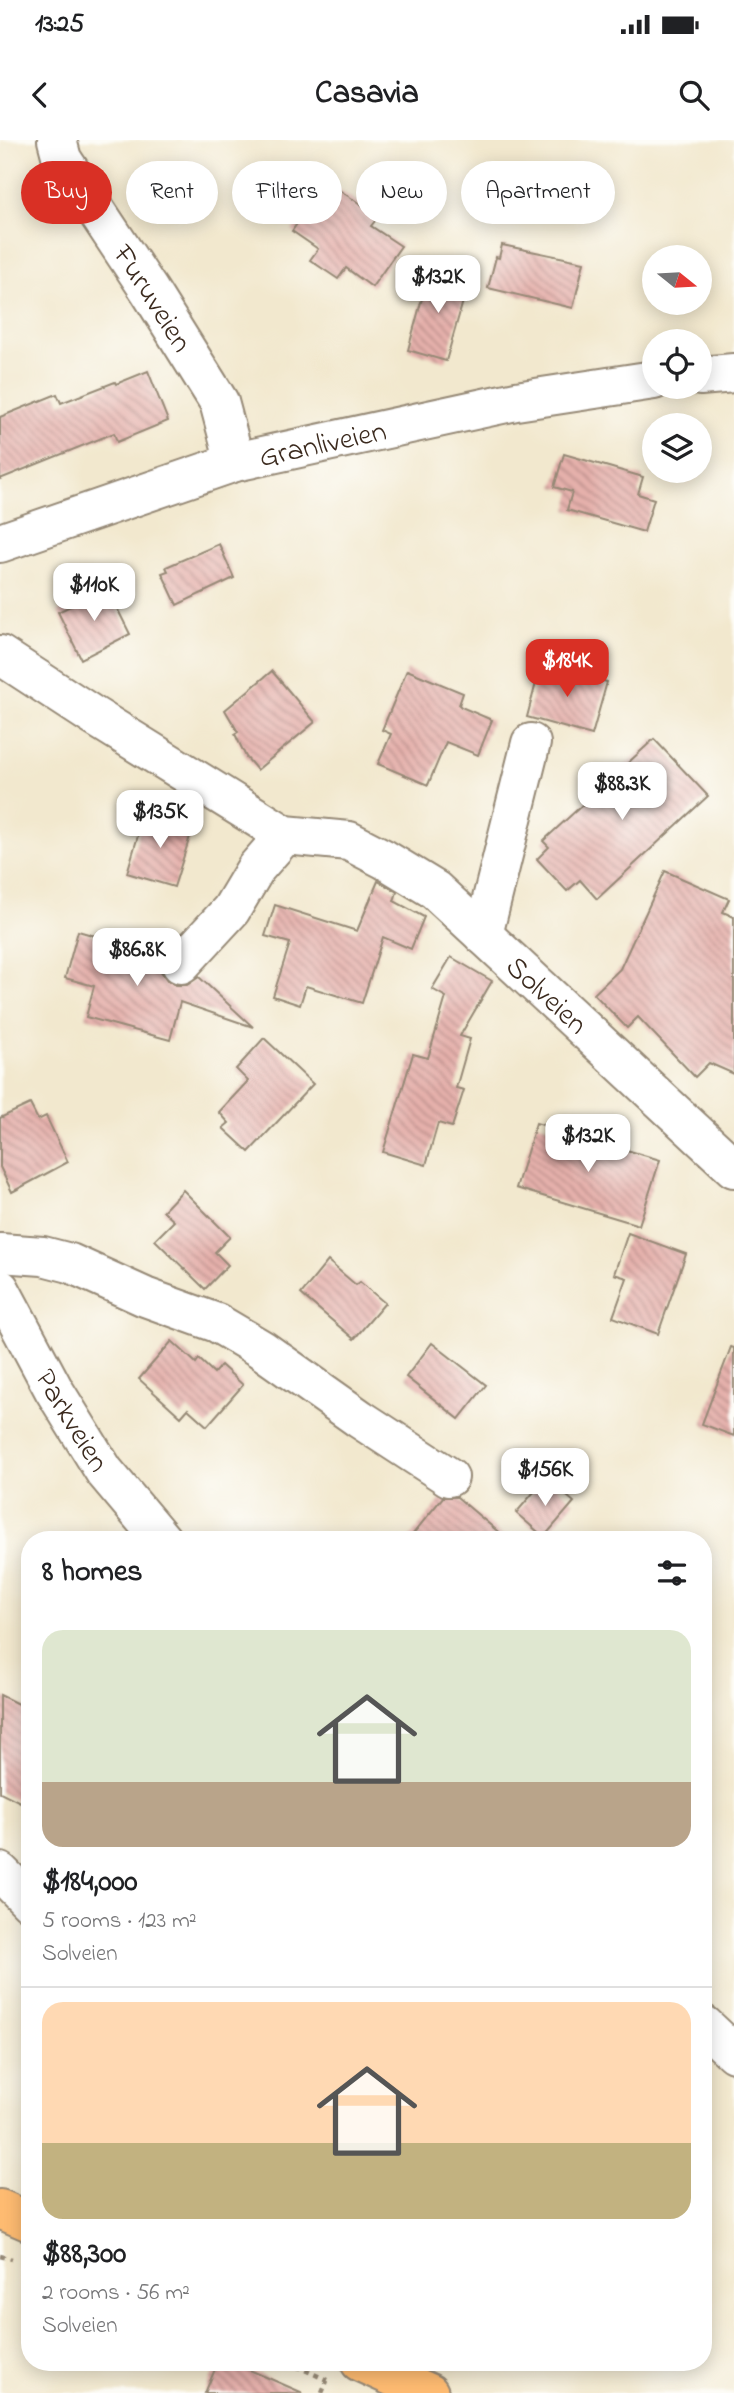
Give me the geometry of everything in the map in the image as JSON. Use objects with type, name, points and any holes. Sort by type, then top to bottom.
[{"type":"main road","points":[[0,2209],[21,2218]]},
{"type":"main road","points":[[341,2376],[429,2393]]},
{"type":"street","name":"Furuveien","points":[[57,140],[62,159],[219,402],[235,462]]},
{"type":"street","points":[[712,375],[734,373]]},
{"type":"street","name":"Granliveien","points":[[0,543],[235,462],[516,401],[642,382]]},
{"type":"street","points":[[0,655],[285,835],[256,868],[231,910],[181,964]]},
{"type":"street","points":[[483,935],[531,743]]},
{"type":"street","name":"Solveien","points":[[285,835],[349,841],[435,890],[734,1167]]},
{"type":"street","points":[[0,1253],[43,1256],[70,1263],[145,1297],[217,1323],[261,1349],[360,1419],[449,1477]]},
{"type":"street","name":"Parkveien","points":[[0,1289],[54,1390],[104,1471],[154,1531]]},
{"type":"street","points":[[0,1872],[21,1893]]},
{"type":"street","points":[[712,2032],[734,2053]]},
{"type":"path","points":[[322,2371],[341,2376]]},
{"type":"path","points":[[322,2393],[341,2376]]},
{"type":"building","points":[[342,192],[356,201],[356,224],[373,224],[371,226],[401,246],[372,287],[346,268],[338,279],[310,260],[318,249],[292,231],[297,224],[342,224]]},
{"type":"building","points":[[502,245],[584,262],[573,308],[488,288]]},
{"type":"building","points":[[430,269],[469,280],[446,361],[408,350]]},
{"type":"building","points":[[148,371],[168,421],[117,442],[114,433],[0,479],[0,417],[57,394],[61,403]]},
{"type":"building","points":[[564,454],[642,477],[638,494],[654,499],[644,532],[567,510],[572,492],[554,487]]},
{"type":"building","points":[[219,544],[234,578],[177,605],[162,573],[168,571],[166,567]]},
{"type":"building","points":[[107,588],[130,634],[81,659],[58,612]]},
{"type":"building","points":[[541,664],[607,682],[592,735],[527,717]]},
{"type":"building","points":[[407,670],[463,693],[459,705],[461,707],[492,720],[478,755],[446,742],[428,785],[378,764],[391,734],[382,730]]},
{"type":"building","points":[[272,671],[315,722],[257,770],[246,757],[235,734],[238,732],[225,710]]},
{"type":"building","points":[[654,739],[708,796],[597,899],[580,880],[567,891],[537,859],[549,847],[543,841]]},
{"type":"building","points":[[145,812],[193,827],[174,887],[127,873]]},
{"type":"building","points":[[665,871],[729,899],[723,912],[734,917],[734,1074],[709,1063],[695,1077],[638,1017],[627,1028],[594,994],[620,969]]},
{"type":"building","points":[[378,881],[397,892],[394,901],[424,917],[411,949],[383,937],[362,1003],[306,986],[300,1005],[273,996],[290,943],[265,936],[275,905],[357,931]]},
{"type":"building","points":[[78,931],[162,955],[160,970],[167,980],[176,985],[187,985],[199,977],[253,1027],[180,1002],[170,1040],[86,1017],[94,986],[65,978]]},
{"type":"building","points":[[451,957],[492,981],[460,1036],[470,1039],[456,1088],[464,1090],[452,1127],[438,1123],[426,1165],[383,1152],[413,1054],[428,1058],[446,997],[432,989]]},
{"type":"building","points":[[264,1038],[313,1084],[249,1152],[223,1128],[229,1123],[219,1112],[248,1081],[236,1069]]},
{"type":"building","points":[[30,1104],[38,1120],[46,1116],[68,1162],[12,1192],[0,1167],[0,1118]]},
{"type":"building","points":[[536,1123],[660,1160],[639,1225],[516,1188]]},
{"type":"building","points":[[183,1190],[230,1237],[215,1252],[228,1265],[205,1289],[155,1240],[174,1221],[163,1211]]},
{"type":"building","points":[[628,1233],[686,1254],[658,1334],[613,1317],[627,1278],[614,1274]]},
{"type":"building","points":[[328,1261],[356,1285],[360,1282],[385,1303],[354,1339],[301,1294]]},
{"type":"building","points":[[172,1341],[196,1363],[199,1359],[214,1373],[221,1365],[243,1385],[207,1426],[188,1409],[181,1417],[139,1379]]},
{"type":"building","points":[[432,1343],[486,1385],[459,1419],[406,1377]]},
{"type":"building","points":[[731,1347],[734,1348],[734,1436],[702,1424]]},
{"type":"building","points":[[546,1478],[574,1502],[549,1531],[537,1531],[516,1513]]},
{"type":"building","points":[[443,1497],[457,1497],[497,1531],[415,1531]]},
{"type":"building","points":[[0,1695],[21,1706],[21,1802],[0,1792]]},
{"type":"building","points":[[214,2371],[252,2371],[303,2393],[205,2393]]}]
